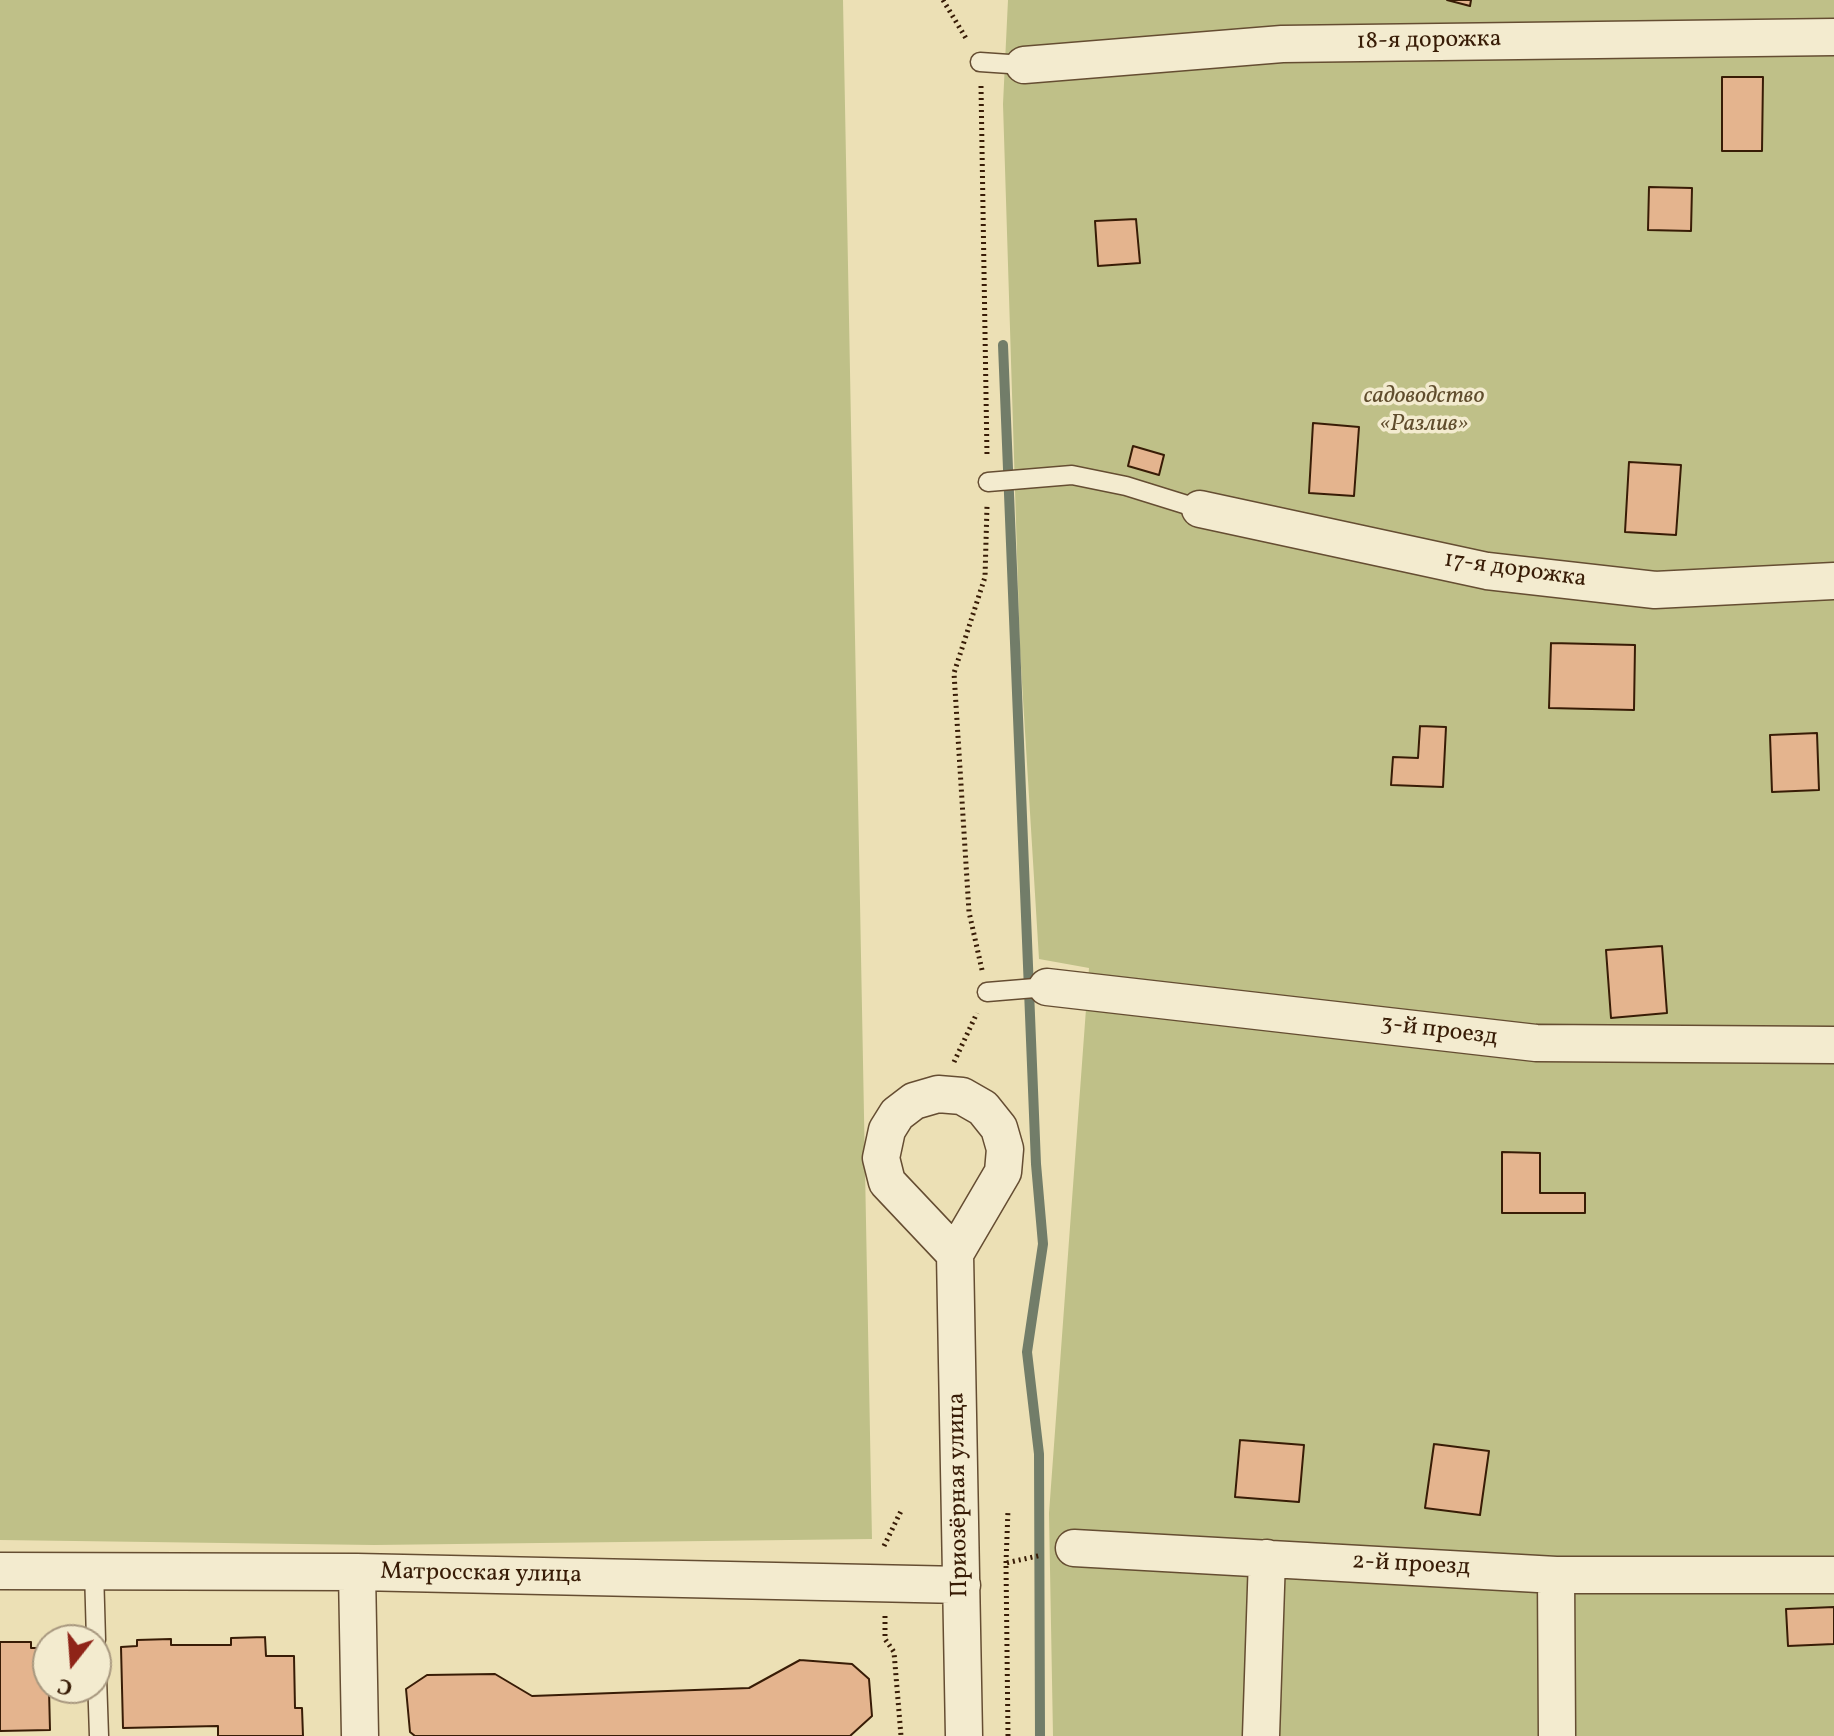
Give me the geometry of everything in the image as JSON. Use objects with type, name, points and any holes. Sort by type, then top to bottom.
[{"type":"street","name":"18-я дорожка","points":[[1024,65],[1282,44],[1834,37]]},
{"type":"street","name":"17-я дорожка","points":[[1200,509],[1502,573],[1655,590],[1834,581]]},
{"type":"street","name":"3-й проезд","points":[[1047,987],[1536,1043],[1834,1045]]},
{"type":"street","points":[[938,1094],[962,1096],[983,1108],[999,1128],[1005,1149],[1003,1172],[955,1254],[887,1182],[881,1158],[887,1130],[897,1114],[914,1101],[938,1094]]},
{"type":"street","name":"Приозёрная улица","points":[[955,1254],[964,1736]]},
{"type":"street","name":"2-й проезд","points":[[1074,1548],[1556,1575],[1834,1575]]},
{"type":"street","points":[[1261,1736],[1267,1558]]},
{"type":"street","name":"Матросская улица","points":[[0,1571],[357,1572],[962,1585]]},
{"type":"street","points":[[357,1572],[360,1736]]},
{"type":"street","points":[[1556,1575],[1557,1736]]},
{"type":"lane","points":[[980,62],[1024,65]]},
{"type":"lane","points":[[994,481],[1072,475],[1126,486],[1200,509]]},
{"type":"lane","points":[[987,992],[1047,987]]},
{"type":"lane","points":[[94,1570],[96,1624]]},
{"type":"lane","points":[[98,1704],[99,1736]]},
{"type":"path","points":[[938,1094],[987,992],[969,912],[954,673],[985,577],[994,481],[980,62],[943,0]]},
{"type":"path","points":[[1008,1510],[1008,1736]]},
{"type":"path","points":[[884,1546],[901,1511]]},
{"type":"path","points":[[1006,1563],[1030,1558]]},
{"type":"path","points":[[885,1608],[885,1639],[894,1652],[901,1736]]},
{"type":"green space","points":[[0,0],[843,0],[872,1539],[374,1545],[0,1540]]},
{"type":"green space","name":"садоводство «Разлив»","points":[[1008,0],[1834,0],[1834,1736],[1053,1736],[1049,1513],[1089,968],[1039,959],[1020,650],[1003,104]]},
{"type":"building","points":[[1447,0],[1471,0],[1470,6]]},
{"type":"building","points":[[1722,77],[1763,77],[1762,151],[1722,151]]},
{"type":"building","points":[[1649,187],[1692,188],[1691,231],[1648,230]]},
{"type":"building","points":[[1136,219],[1140,263],[1098,266],[1095,221]]},
{"type":"building","points":[[1313,423],[1359,427],[1354,496],[1309,493]]},
{"type":"building","points":[[1133,446],[1164,455],[1159,475],[1128,466]]},
{"type":"building","points":[[1629,462],[1681,465],[1676,535],[1625,532]]},
{"type":"building","points":[[1551,643],[1635,645],[1634,710],[1549,708]]},
{"type":"building","points":[[1420,726],[1446,727],[1443,787],[1391,785],[1393,757],[1418,758]]},
{"type":"building","points":[[1817,733],[1819,790],[1772,792],[1770,735]]},
{"type":"building","points":[[1662,946],[1667,1013],[1611,1018],[1606,950]]},
{"type":"building","points":[[1502,1152],[1540,1153],[1540,1193],[1585,1193],[1585,1213],[1502,1213]]},
{"type":"building","points":[[1240,1440],[1304,1445],[1299,1502],[1235,1497]]},
{"type":"building","points":[[1434,1444],[1489,1451],[1480,1515],[1425,1508]]},
{"type":"building","points":[[1834,1607],[1834,1644],[1788,1646],[1786,1609]]},
{"type":"building","points":[[265,1637],[266,1656],[294,1656],[295,1708],[302,1708],[303,1736],[218,1736],[218,1726],[123,1728],[121,1647],[137,1646],[137,1640],[171,1639],[171,1645],[231,1645],[231,1638]]},
{"type":"building","points":[[0,1642],[31,1642],[32,1704],[49,1704],[50,1730],[0,1731]]},
{"type":"building","points":[[800,1660],[852,1664],[869,1679],[872,1716],[850,1736],[415,1736],[410,1732],[406,1689],[427,1675],[495,1674],[532,1696],[749,1688]]},
{"type":"waterway","points":[[1003,345],[1036,1164],[1043,1244],[1027,1352],[1039,1454],[1040,1736]]}]
